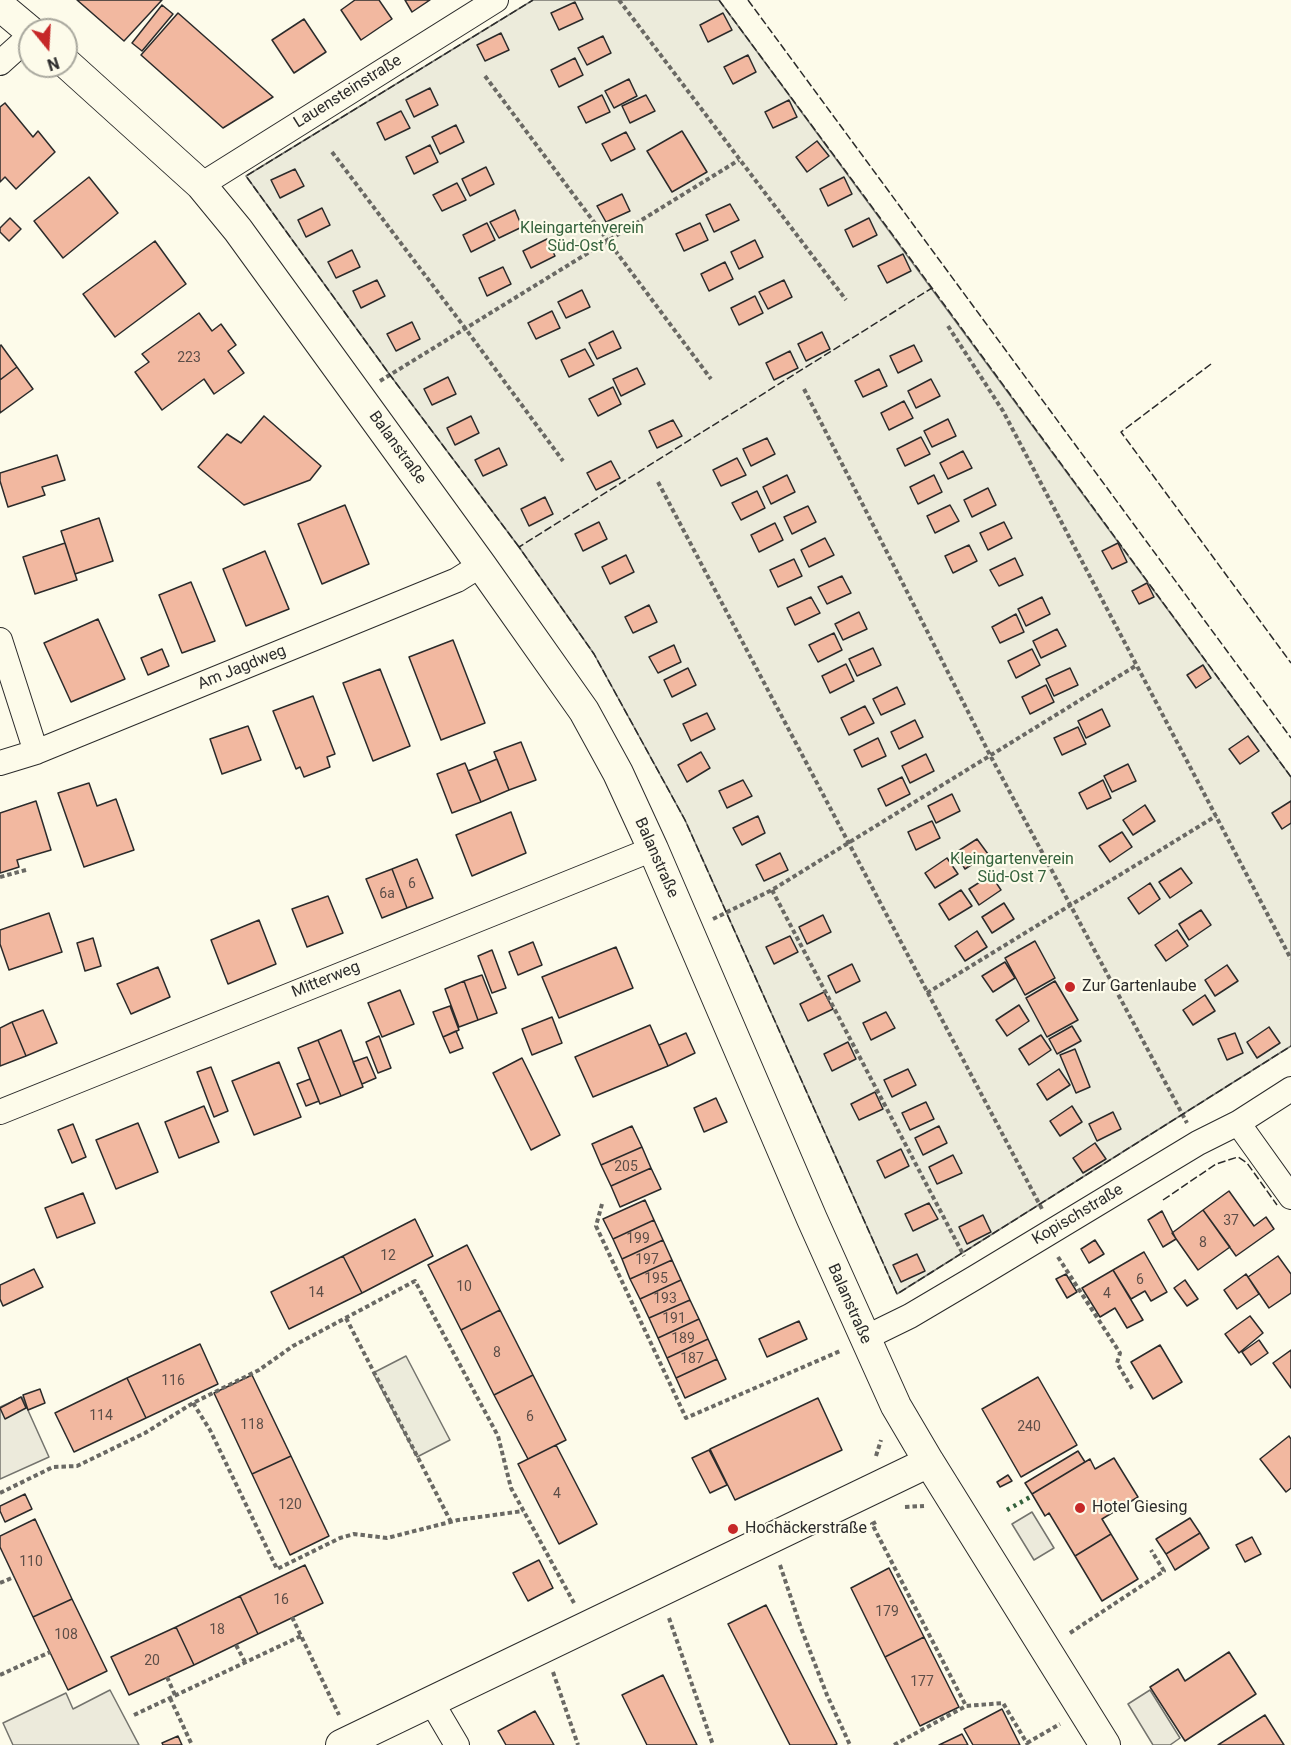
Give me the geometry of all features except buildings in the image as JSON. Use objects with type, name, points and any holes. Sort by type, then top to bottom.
[{"type":"street","name":"Lauensteinstraße","points":[[201,185],[496,0]]},
{"type":"street","points":[[0,6],[18,21]]},
{"type":"street","points":[[0,63],[18,47]]},
{"type":"street","name":"Balanstraße","points":[[78,74],[201,185],[238,230],[584,711],[618,773],[688,931],[852,1345],[896,1406],[1105,1745]]},
{"type":"street","name":"Am Jagdweg","points":[[0,763],[36,752],[458,579],[481,565]]},
{"type":"street","points":[[0,640],[36,752]]},
{"type":"street","name":"Mitterweg","points":[[0,1112],[653,849]]},
{"type":"street","name":"Kopischstraße","points":[[852,1345],[910,1316],[1198,1143],[1238,1123],[1291,1089]]},
{"type":"street","points":[[1238,1123],[1291,1197]]},
{"type":"street","points":[[346,1743],[929,1462]]},
{"type":"street","points":[[431,1701],[457,1745]]},
{"type":"path","points":[[619,0],[846,300]]},
{"type":"path","points":[[485,75],[711,379]]},
{"type":"path","points":[[332,152],[563,461]]},
{"type":"path","points":[[390,375],[739,160]]},
{"type":"path","points":[[948,326],[1003,411],[1291,959]]},
{"type":"path","points":[[804,389],[990,755],[1182,1114]]},
{"type":"path","points":[[658,482],[1039,1204]]},
{"type":"path","points":[[688,931],[772,890],[1137,665]]},
{"type":"path","points":[[927,993],[1216,816]]},
{"type":"path","points":[[0,877],[26,870]]},
{"type":"path","points":[[772,890],[963,1252]]},
{"type":"path","points":[[602,1204],[596,1226],[686,1418],[852,1345]]},
{"type":"path","points":[[1044,1234],[1120,1353],[1117,1362],[1133,1390]]},
{"type":"path","points":[[0,1494],[53,1467],[77,1466],[145,1433],[193,1403],[259,1370],[293,1346],[416,1281],[498,1436],[511,1488],[587,1627]]},
{"type":"path","points":[[346,1318],[451,1522]]},
{"type":"path","points":[[193,1403],[210,1430],[277,1569],[340,1538],[354,1534],[387,1538],[451,1522],[523,1511]]},
{"type":"path","points":[[882,1518],[872,1524],[966,1706]]},
{"type":"path","points":[[771,1538],[801,1628],[827,1695],[850,1745]]},
{"type":"path","points":[[1070,1633],[1164,1571],[1150,1550]]},
{"type":"path","points":[[0,1583],[14,1577]]},
{"type":"path","points":[[660,1592],[713,1745]]},
{"type":"path","points":[[292,1617],[346,1743]]},
{"type":"path","points":[[134,1715],[301,1636]]},
{"type":"path","points":[[236,1645],[245,1662]]},
{"type":"path","points":[[545,1647],[578,1745]]},
{"type":"path","points":[[0,1675],[50,1652]]},
{"type":"path","points":[[167,1677],[176,1695]]},
{"type":"path","points":[[170,1698],[192,1745]]},
{"type":"path","points":[[894,1745],[966,1706],[1003,1703],[1028,1744],[1060,1724]]},
{"type":"green space","name":"Kleingartenverein Süd-Ost 7","points":[[533,0],[719,0],[1291,777],[1291,1046],[897,1294],[685,820],[594,654],[519,547],[390,375],[246,176]]},
{"type":"green space","points":[[406,1356],[450,1440],[417,1457],[373,1373]]},
{"type":"shaded area","points":[[22,1397],[49,1457],[0,1479],[0,1407]]},
{"type":"shaded area","points":[[1032,1512],[1054,1548],[1034,1560],[1012,1524]]},
{"type":"shaded area","points":[[110,1690],[139,1745],[13,1745],[3,1723],[66,1693],[73,1709]]},
{"type":"shaded area","points":[[1150,1690],[1180,1738],[1170,1745],[1153,1745],[1128,1704]]},
{"type":"hedge","points":[[1007,1510],[1032,1496]]},
{"type":"fence","points":[[519,547],[390,375],[246,176],[533,0]]},
{"type":"fence","points":[[719,0],[931,289]]},
{"type":"fence","points":[[748,0],[1291,738]]},
{"type":"fence","points":[[1291,777],[932,288],[519,547],[594,654],[685,820],[897,1294],[1291,1046]]},
{"type":"fence","points":[[1211,364],[1121,432],[1291,663]]},
{"type":"fence","points":[[1163,1200],[1216,1164],[1238,1157],[1247,1163],[1277,1205]]},
{"type":"place","name":"Zur Gartenlaube","points":[[1070,987]]},
{"type":"place","name":"Hotel Giesing","points":[[1080,1508]]},
{"type":"place","name":"Hochäckerstraße","points":[[733,1529]]},
{"type":"park label","name":"Kleingartenverein Süd-Ost 6","points":[[582,238]]}]
